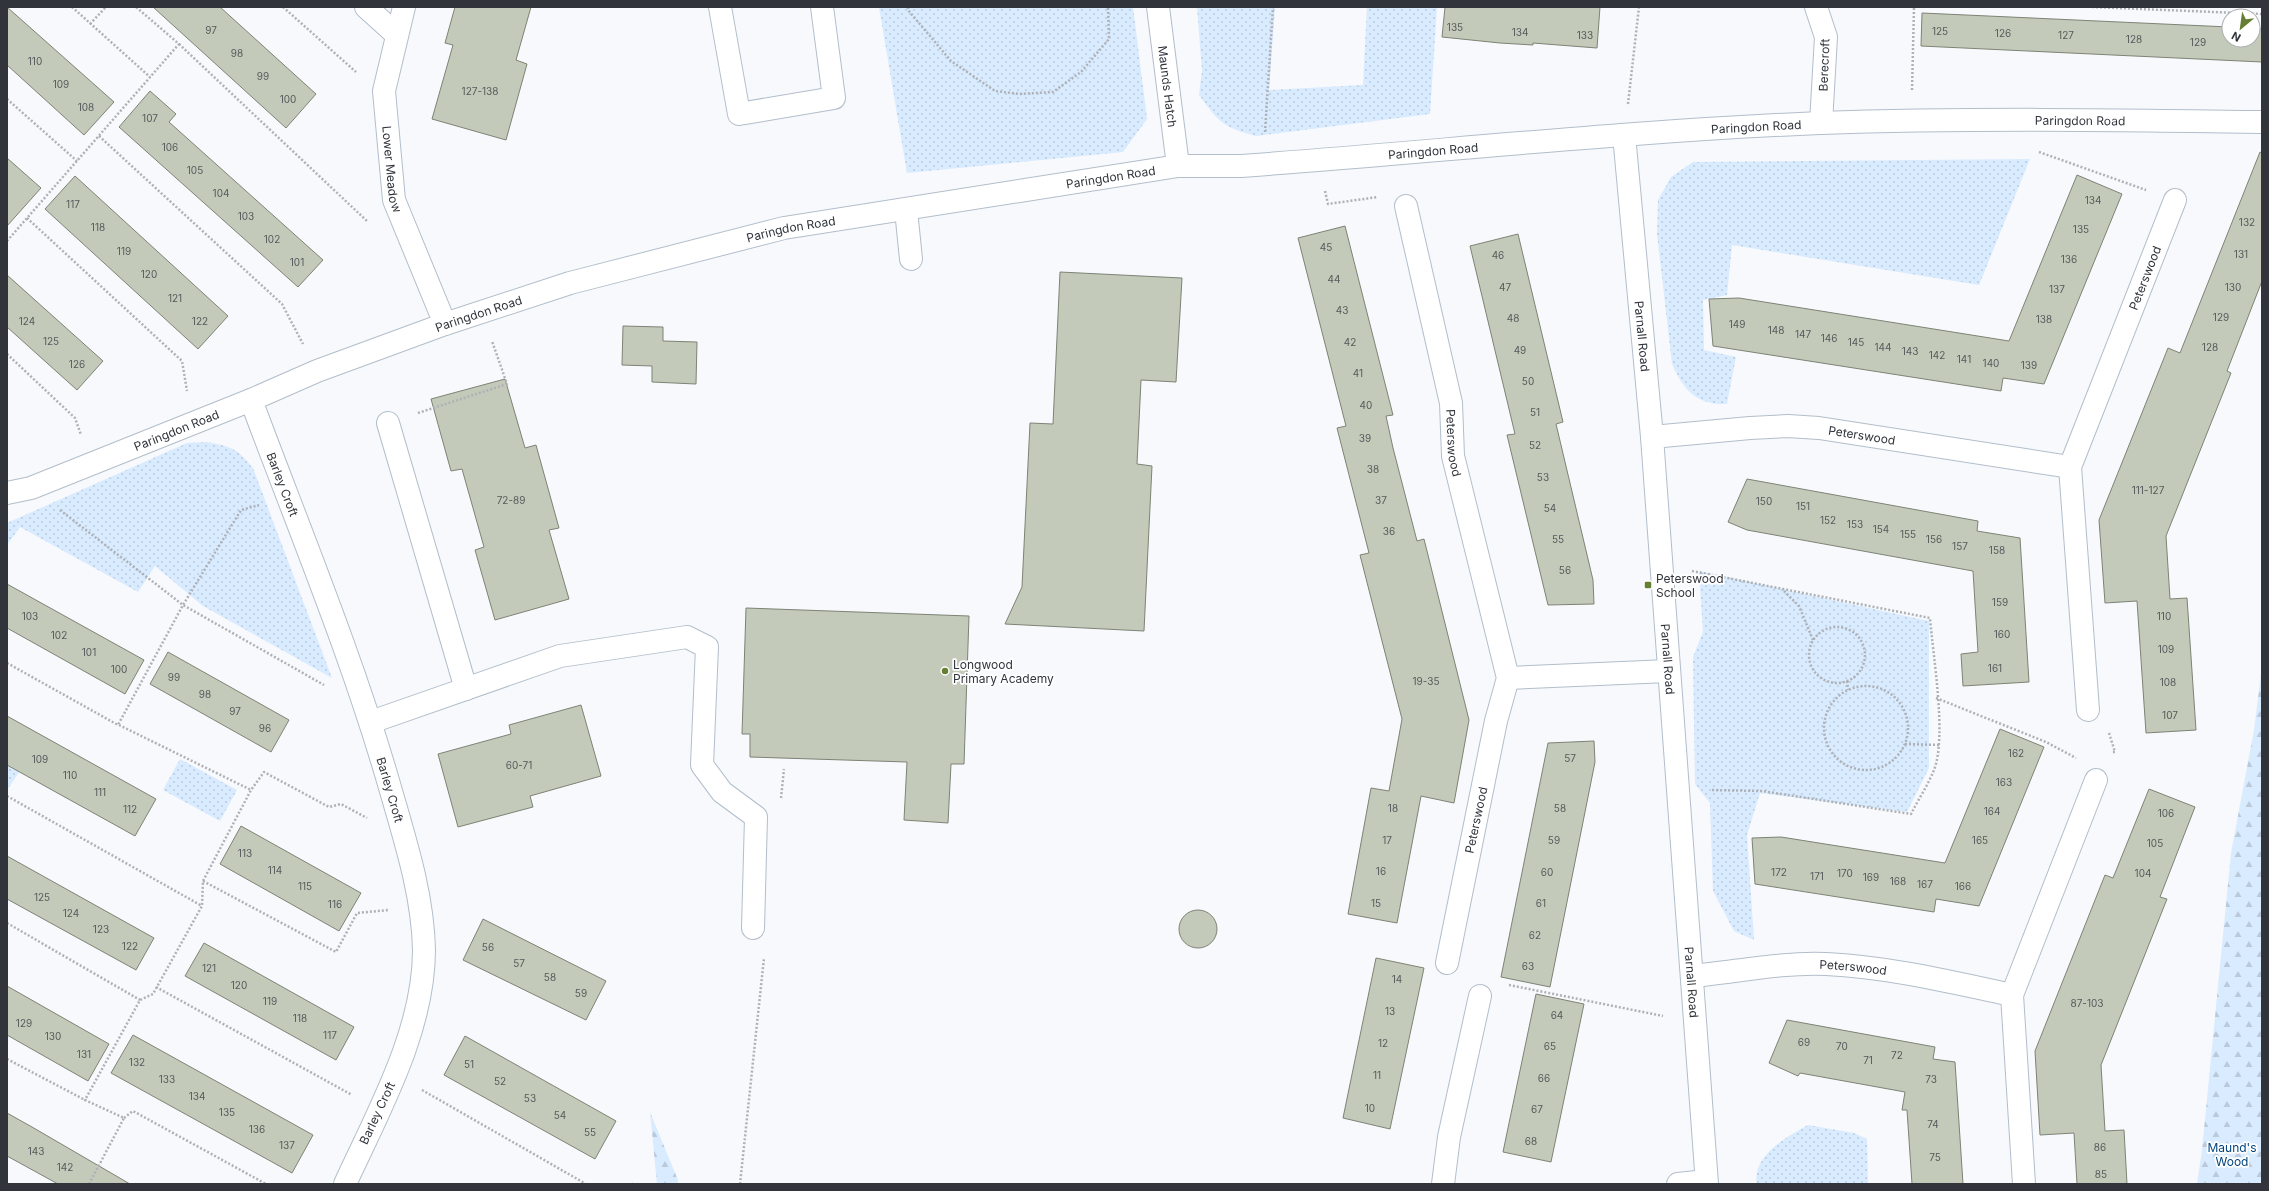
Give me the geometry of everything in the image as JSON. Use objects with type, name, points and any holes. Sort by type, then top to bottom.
[{"type":"street","points":[[366,7],[397,35]]},
{"type":"street","name":"Lower Meadow","points":[[404,7],[384,91],[394,200],[445,324]]},
{"type":"street","points":[[720,7],[739,114],[834,98],[822,7]]},
{"type":"street","name":"Maunds Hatch","points":[[1158,7],[1178,166]]},
{"type":"street","name":"Berecroft","points":[[1816,7],[1826,37],[1821,123]]},
{"type":"street","name":"Paringdon Road","points":[[7,494],[31,488],[251,400],[317,371],[445,324],[570,283],[784,228],[1178,166],[1241,166],[1624,135],[1821,123],[2262,122]]},
{"type":"street","name":"Parnall Road","points":[[1624,135],[1652,437],[1660,565],[1707,1182]]},
{"type":"street","name":"Peterswood","points":[[2088,710],[2070,467],[2175,200]]},
{"type":"street","name":"Peterswood","points":[[1406,206],[1451,403],[1453,456],[1508,678],[1496,720],[1446,963]]},
{"type":"street","points":[[906,210],[911,259]]},
{"type":"street","name":"Barley Croft","points":[[251,400],[371,722],[407,848],[420,908],[424,950],[420,982],[407,1043],[396,1074],[345,1184]]},
{"type":"street","points":[[388,423],[466,689]]},
{"type":"street","name":"Peterswood","points":[[1652,437],[1788,426],[1819,428],[2070,467]]},
{"type":"street","points":[[371,722],[560,656],[687,637],[707,647],[702,765],[722,792],[756,817],[753,928]]},
{"type":"street","points":[[1508,678],[1668,671]]},
{"type":"street","points":[[2024,1184],[2012,995],[2095,774]]},
{"type":"street","name":"Peterswood","points":[[1692,976],[1787,965],[1826,964],[1899,972],[2012,995]]},
{"type":"street","points":[[1442,1184],[1449,1136],[1480,996]]},
{"type":"street","points":[[1678,1184],[1707,1182]]},
{"type":"path","points":[[72,7],[150,77]]},
{"type":"path","points":[[90,24],[106,7]]},
{"type":"path","points":[[136,7],[179,44],[373,226]]},
{"type":"path","points":[[283,7],[385,98]]},
{"type":"path","points":[[908,7],[908,10],[951,61],[994,91],[1019,94],[1053,92],[1081,72],[1109,39],[1108,7]]},
{"type":"path","points":[[1624,135],[1639,7]]},
{"type":"path","points":[[1911,122],[1914,7]]},
{"type":"path","points":[[2092,7],[2262,14]]},
{"type":"path","points":[[7,241],[179,44]]},
{"type":"path","points":[[7,99],[77,161]]},
{"type":"path","points":[[99,136],[282,304],[317,371]]},
{"type":"path","points":[[2032,150],[2175,200]]},
{"type":"path","points":[[27,218],[182,361],[192,424]]},
{"type":"path","points":[[388,423],[507,384],[482,312]]},
{"type":"path","points":[[7,354],[75,418],[92,464]]},
{"type":"path","points":[[31,488],[183,605],[325,686]]},
{"type":"path","points":[[118,725],[183,605],[241,510],[276,500],[291,507]]},
{"type":"path","points":[[1660,565],[1930,618],[1940,745],[1934,770],[1911,814],[1762,791],[1677,790]]},
{"type":"path","points":[[1783,590],[1799,606],[1813,640]]},
{"type":"path","points":[[1840,627],[1854,632],[1863,642],[1865,653],[1864,664],[1859,674],[1847,681],[1835,683],[1819,677],[1811,665],[1810,659],[1813,640],[1820,633],[1830,628],[1840,627]]},
{"type":"path","points":[[7,663],[118,725],[251,790]]},
{"type":"path","points":[[1847,681],[1848,690]]},
{"type":"path","points":[[1872,686],[1889,692],[1902,705],[1908,719],[1906,744],[1897,757],[1887,765],[1868,771],[1856,769],[1842,763],[1828,748],[1824,736],[1824,718],[1830,705],[1841,693],[1848,690],[1872,686]]},
{"type":"path","points":[[1936,698],[2046,742],[2095,774]]},
{"type":"path","points":[[2088,710],[2104,721],[2115,752],[2091,754],[2095,774]]},
{"type":"path","points":[[1906,744],[1940,745]]},
{"type":"path","points":[[781,800],[784,769]]},
{"type":"path","points":[[85,1100],[140,1000],[153,994],[202,906],[202,881],[251,790],[264,772],[329,807],[341,804],[367,818],[407,848]]},
{"type":"path","points":[[7,796],[202,906]]},
{"type":"path","points":[[202,881],[336,952],[357,913],[420,908]]},
{"type":"path","points":[[7,923],[140,1000]]},
{"type":"path","points":[[740,1184],[764,956]]},
{"type":"path","points":[[1507,984],[1696,1024]]},
{"type":"path","points":[[156,987],[379,1109]]},
{"type":"path","points":[[7,1059],[85,1100],[124,1118]]},
{"type":"path","points":[[396,1074],[586,1184]]},
{"type":"path","points":[[89,1184],[124,1118],[133,1111],[266,1184]]},
{"type":"green space","points":[[879,7],[1133,7],[1147,119],[1123,152],[907,173]]},
{"type":"green space","points":[[1197,7],[1275,7],[1269,90],[1363,85],[1367,7],[1437,7],[1430,114],[1256,136],[1236,130],[1222,122],[1199,95],[1202,70]]},
{"type":"green space","points":[[2030,159],[1979,285],[1732,245],[1727,295],[1703,300],[1704,350],[1736,357],[1727,404],[1717,404],[1700,399],[1687,389],[1681,382],[1672,364],[1657,234],[1658,200],[1671,177],[1693,162]]},
{"type":"green space","points":[[207,442],[223,445],[233,449],[238,452],[253,468],[332,678],[203,606],[155,566],[138,592],[20,527],[7,545],[7,523],[187,443]]},
{"type":"green space","points":[[1699,571],[1929,621],[1929,768],[1907,812],[1760,793],[1747,835],[1754,940],[1734,931],[1713,891],[1710,803],[1695,784],[1693,657],[1703,632]]},
{"type":"green space","name":"Maund's Wood","points":[[2262,666],[2262,1184],[2197,1184],[2202,1150],[2231,853],[2254,730]]},
{"type":"green space","points":[[180,759],[237,790],[220,821],[163,790]]},
{"type":"green space","points":[[7,763],[20,771],[7,790]]},
{"type":"green space","points":[[650,1112],[678,1180],[678,1184],[657,1184]]},
{"type":"green space","points":[[1808,1125],[1854,1133],[1867,1139],[1868,1184],[1757,1184],[1757,1174],[1765,1156],[1781,1141]]},
{"type":"building","points":[[7,7],[114,102],[84,135],[7,65]]},
{"type":"building","points":[[153,7],[220,7],[316,94],[286,128]]},
{"type":"building","points":[[455,7],[531,7],[516,60],[527,64],[506,140],[432,119],[453,45],[445,43]]},
{"type":"building","points":[[1445,7],[1600,7],[1597,48],[1533,43],[1533,45],[1500,43],[1442,37]]},
{"type":"building","points":[[1922,13],[2221,27],[2221,48],[2261,48],[2262,29],[2262,62],[1921,46]]},
{"type":"building","points":[[150,91],[176,114],[169,122],[323,260],[298,287],[119,127]]},
{"type":"building","points":[[2260,152],[2262,153],[2262,281],[2227,371],[2231,373],[2166,536],[2170,599],[2187,598],[2196,730],[2146,733],[2137,601],[2105,603],[2099,520],[2168,348],[2180,353]]},
{"type":"building","points":[[7,158],[41,188],[7,226]]},
{"type":"building","points":[[2077,175],[2122,194],[2044,384],[2003,378],[2001,391],[1713,346],[1709,299],[1739,298],[2009,341]]},
{"type":"building","points":[[75,176],[228,316],[198,349],[45,209]]},
{"type":"building","points":[[1345,226],[1393,415],[1386,416],[1393,448],[1417,541],[1424,539],[1469,720],[1454,803],[1421,796],[1397,923],[1348,914],[1371,788],[1389,791],[1402,719],[1360,555],[1369,553],[1337,428],[1346,426],[1298,238]]},
{"type":"building","points":[[1518,234],[1563,422],[1556,424],[1593,580],[1594,604],[1548,605],[1507,435],[1515,434],[1470,246]]},
{"type":"building","points":[[1060,272],[1182,278],[1176,382],[1141,380],[1137,464],[1152,466],[1144,631],[1005,624],[1022,587],[1030,423],[1053,424]]},
{"type":"building","points":[[7,275],[103,361],[77,390],[7,327]]},
{"type":"building","points":[[623,326],[663,327],[663,341],[697,342],[696,384],[652,382],[652,366],[622,365]]},
{"type":"building","points":[[505,379],[525,448],[536,445],[559,528],[549,530],[569,599],[495,620],[475,550],[484,547],[462,469],[451,471],[431,399]]},
{"type":"building","points":[[1747,479],[1978,521],[1977,531],[2020,538],[2029,682],[1963,686],[1961,654],[1978,652],[1973,571],[1747,530],[1728,522]]},
{"type":"building","points":[[7,584],[144,660],[125,694],[7,628]]},
{"type":"building","points":[[746,608],[969,616],[964,764],[951,764],[948,823],[904,820],[907,762],[750,757],[750,734],[742,734]]},
{"type":"building","points":[[168,652],[289,720],[271,752],[150,684]]},
{"type":"building","points":[[581,705],[601,776],[530,796],[533,807],[458,827],[438,754],[511,734],[509,725]]},
{"type":"building","points":[[7,716],[156,799],[135,836],[7,765]]},
{"type":"building","points":[[2000,729],[2044,747],[1979,906],[1936,899],[1934,912],[1755,884],[1752,838],[1781,837],[1945,863]]},
{"type":"building","points":[[1594,741],[1595,762],[1550,987],[1501,977],[1548,743]]},
{"type":"building","points":[[2149,789],[2195,807],[2160,897],[2167,899],[2101,1065],[2105,1131],[2124,1130],[2127,1184],[2077,1184],[2074,1133],[2040,1135],[2035,1051],[2105,875],[2113,878]]},
{"type":"building","points":[[241,826],[361,893],[339,931],[220,864]]},
{"type":"building","points":[[7,856],[154,938],[136,970],[7,899]]},
{"type":"building","points":[[1198,910],[1208,913],[1214,919],[1217,929],[1214,939],[1208,945],[1198,948],[1188,945],[1182,939],[1179,929],[1182,919],[1188,913]]},
{"type":"building","points":[[483,919],[606,981],[586,1020],[463,960]]},
{"type":"building","points":[[204,943],[354,1027],[336,1060],[185,976]]},
{"type":"building","points":[[1376,958],[1424,968],[1390,1129],[1343,1118]]},
{"type":"building","points":[[7,986],[109,1044],[88,1081],[7,1035]]},
{"type":"building","points":[[1536,994],[1584,1004],[1551,1162],[1503,1152]]},
{"type":"building","points":[[1787,1020],[1935,1047],[1933,1059],[1955,1062],[1963,1184],[1912,1184],[1907,1110],[1902,1110],[1905,1092],[1800,1073],[1798,1076],[1769,1063]]},
{"type":"building","points":[[133,1035],[313,1135],[292,1173],[111,1073]]},
{"type":"building","points":[[465,1036],[616,1121],[595,1159],[444,1075]]},
{"type":"building","points":[[7,1113],[130,1184],[58,1184],[7,1156]]},
{"type":"place","name":"Peterswood School","points":[[1648,585]]},
{"type":"place","name":"Longwood Primary Academy","points":[[945,671]]}]
